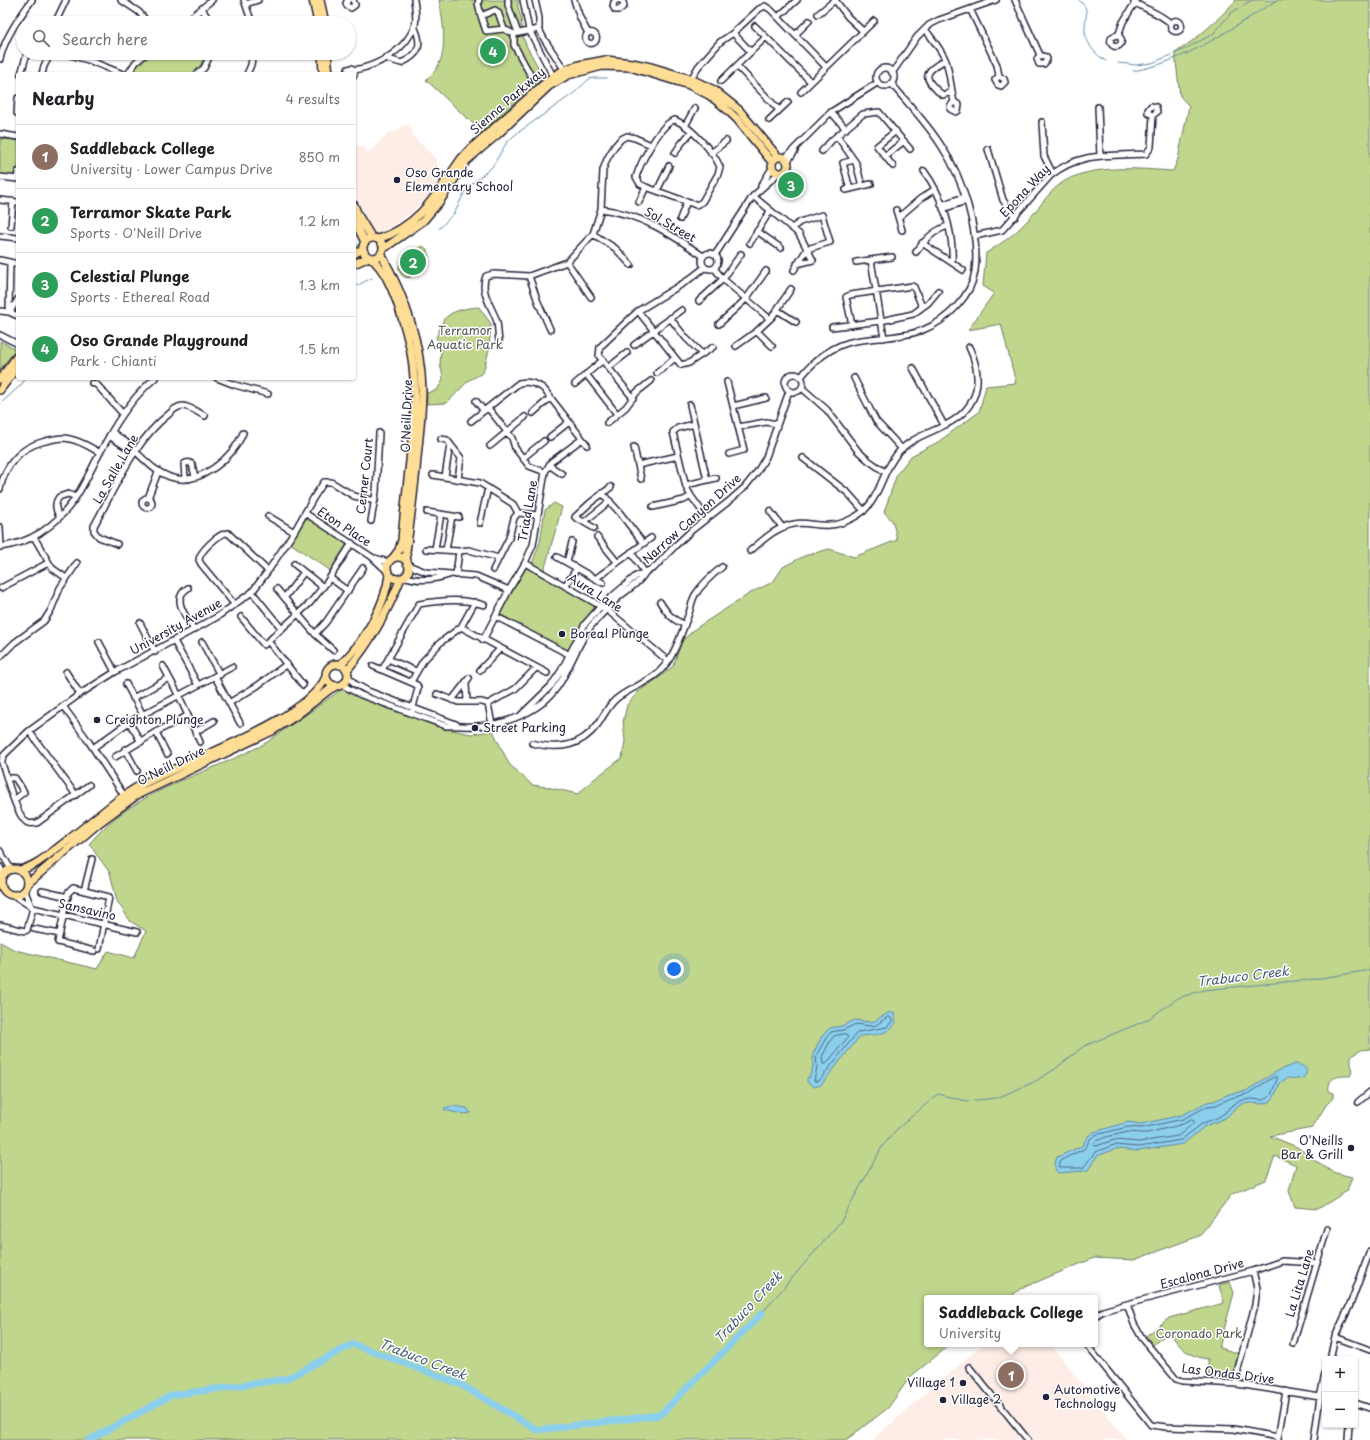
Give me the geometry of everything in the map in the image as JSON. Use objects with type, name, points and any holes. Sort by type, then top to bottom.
[{"type":"main road","points":[[313,0],[316,16]]},
{"type":"main road","points":[[320,0],[323,16]]},
{"type":"main road","points":[[322,60],[323,72]]},
{"type":"main road","points":[[328,60],[329,72]]},
{"type":"main road","name":"Sienna Parkway","points":[[375,239],[403,227],[420,214],[427,207],[461,158],[545,83],[589,62],[606,60],[651,67],[714,90],[739,110],[779,161],[775,171],[779,173]]},
{"type":"main road","name":"Sienna Parkway","points":[[382,251],[423,221],[440,202],[466,161],[498,134],[555,79]]},
{"type":"main road","points":[[779,161],[788,166],[787,170],[779,173]]},
{"type":"main road","name":"O'Neill Drive","points":[[11,869],[19,870],[36,864],[125,799],[272,731],[297,715],[329,690],[345,682],[347,673],[375,632],[402,577],[408,571],[406,552],[420,430],[422,390],[419,359],[408,315],[382,251],[382,244],[375,239],[361,220],[356,209]]},
{"type":"main road","name":"O'Neill Drive","points":[[0,896],[21,893],[27,885],[99,823],[141,784],[257,731],[291,712],[323,685],[330,667],[333,665],[340,665],[358,644],[370,626],[384,598],[388,584],[388,572],[391,560],[398,550],[402,540],[415,403],[415,385],[413,365],[402,317],[392,289],[378,264],[364,252],[364,246],[356,225]]},
{"type":"main road","points":[[356,252],[375,239]]},
{"type":"main road","points":[[356,263],[370,257],[377,257],[382,251]]},
{"type":"main road","points":[[0,379],[16,358]]},
{"type":"main road","points":[[0,390],[16,369]]},
{"type":"main road","points":[[391,560],[400,557],[408,564]]},
{"type":"main road","points":[[388,572],[394,578],[402,577]]},
{"type":"main road","points":[[340,665],[347,673]]},
{"type":"main road","points":[[326,677],[330,683],[339,685]]},
{"type":"main road","points":[[11,869],[2,880],[3,888],[11,894]]},
{"type":"main road","points":[[19,870],[25,875],[27,885]]},
{"type":"street","points":[[21,16],[32,0]]},
{"type":"street","points":[[59,16],[66,0]]},
{"type":"street","points":[[121,0],[139,12],[142,16]]},
{"type":"street","points":[[192,16],[212,0]]},
{"type":"street","points":[[250,16],[245,2],[258,0]]},
{"type":"street","points":[[348,0],[346,2],[347,6],[351,8],[355,5],[353,0]]},
{"type":"street","points":[[347,72],[349,68],[352,68],[354,72],[394,54],[402,46],[414,26],[414,0]]},
{"type":"street","points":[[480,0],[478,3],[480,16],[486,31],[504,29],[516,34],[539,29]]},
{"type":"street","points":[[508,0],[516,34],[514,45],[530,74]]},
{"type":"street","points":[[523,0],[529,30],[555,79]]},
{"type":"street","points":[[535,0],[539,18],[539,29],[566,72]]},
{"type":"street","points":[[574,0],[580,18],[588,33]]},
{"type":"street","points":[[617,0],[614,2],[613,6],[617,10],[623,8],[623,1]]},
{"type":"street","points":[[778,17],[797,0]]},
{"type":"street","points":[[818,14],[835,0],[848,18],[863,31]]},
{"type":"street","points":[[890,71],[917,37],[929,25],[996,0]]},
{"type":"street","points":[[1015,0],[1029,27],[1040,55]]},
{"type":"street","points":[[1118,36],[1123,22],[1135,1],[1166,19],[1171,24]]},
{"type":"street","points":[[690,82],[698,67],[720,42],[733,33],[759,9],[765,6],[772,10],[826,67]]},
{"type":"street","points":[[202,8],[206,16]]},
{"type":"street","points":[[970,9],[997,65],[999,76]]},
{"type":"street","points":[[480,16],[494,10],[498,12],[504,29]]},
{"type":"street","points":[[795,35],[809,21]]},
{"type":"street","points":[[801,92],[874,21]]},
{"type":"street","points":[[0,59],[1,50],[16,23]]},
{"type":"street","points":[[385,58],[401,63],[411,58],[416,52],[419,44],[419,35],[414,26]]},
{"type":"street","points":[[755,26],[811,82]]},
{"type":"street","points":[[925,29],[945,60],[949,72],[954,102]]},
{"type":"street","points":[[733,33],[751,52]]},
{"type":"street","points":[[721,80],[766,37]]},
{"type":"street","points":[[22,72],[25,60]]},
{"type":"street","points":[[43,72],[44,66],[48,60]]},
{"type":"street","points":[[88,60],[118,72]]},
{"type":"street","points":[[129,72],[139,60]]},
{"type":"street","points":[[199,72],[204,68],[208,60]]},
{"type":"street","points":[[248,72],[251,60]]},
{"type":"street","points":[[945,60],[930,71],[927,76],[927,80],[938,92],[943,94],[952,92]]},
{"type":"street","points":[[737,66],[779,110]]},
{"type":"street","points":[[890,71],[881,69],[877,73],[876,78],[878,83],[884,86],[891,84]]},
{"type":"street","points":[[890,71],[893,78],[891,84]]},
{"type":"street","points":[[759,190],[779,161],[798,146],[831,112],[878,83]]},
{"type":"street","points":[[789,391],[798,392],[802,388],[803,382],[801,377],[810,365],[822,356],[837,348],[854,342],[900,336],[924,330],[940,321],[951,313],[967,294],[975,272],[975,236],[972,220],[959,181],[943,148],[928,127],[891,84]]},
{"type":"street","points":[[770,120],[788,102]]},
{"type":"street","points":[[1098,107],[1100,156]]},
{"type":"street","points":[[685,126],[695,108]]},
{"type":"street","points":[[831,112],[846,128]]},
{"type":"street","points":[[822,151],[863,114],[880,112],[910,149]]},
{"type":"street","name":"Epona Way","points":[[975,236],[1002,230],[1059,169],[1074,162],[1100,156],[1118,154],[1146,154],[1151,147],[1153,115]]},
{"type":"street","points":[[675,120],[685,126],[704,144],[720,167],[718,174],[702,202],[696,204],[646,187],[640,184],[636,177],[651,145],[668,122],[675,120]]},
{"type":"street","points":[[1042,122],[1044,156],[1053,174]]},
{"type":"street","points":[[893,166],[877,146],[896,131]]},
{"type":"street","points":[[675,153],[691,132]]},
{"type":"street","points":[[0,134],[16,137]]},
{"type":"street","points":[[499,341],[496,321],[486,295],[486,276],[493,274],[529,276],[567,262],[594,234],[601,209],[603,170],[607,159],[621,139],[627,136],[651,145]]},
{"type":"street","points":[[837,136],[854,160],[862,186]]},
{"type":"street","points":[[711,153],[726,141]]},
{"type":"street","points":[[885,156],[904,142]]},
{"type":"street","points":[[988,149],[1003,200],[1015,216]]},
{"type":"street","points":[[854,160],[843,163],[848,189],[871,184]]},
{"type":"street","points":[[657,191],[669,166]]},
{"type":"street","points":[[924,171],[935,189],[948,226],[953,252],[952,262]]},
{"type":"street","points":[[715,255],[753,196],[779,173]]},
{"type":"street","points":[[0,177],[16,179]]},
{"type":"street","points":[[639,202],[646,187]]},
{"type":"street","points":[[899,218],[920,199],[935,189]]},
{"type":"street","points":[[753,196],[800,234],[814,260],[797,264]]},
{"type":"street","points":[[942,207],[965,199]]},
{"type":"street","points":[[0,200],[16,202],[15,216],[11,226]]},
{"type":"street","points":[[680,219],[687,201]]},
{"type":"street","name":"Sol Street","points":[[601,209],[630,215],[649,222],[665,230],[703,256]]},
{"type":"street","points":[[896,210],[902,230]]},
{"type":"street","points":[[750,243],[770,211]]},
{"type":"street","points":[[792,228],[800,222],[822,215],[830,242],[807,249],[794,270]]},
{"type":"street","points":[[916,252],[922,243],[939,229],[948,226]]},
{"type":"street","points":[[757,231],[781,248]]},
{"type":"street","points":[[594,234],[615,248],[631,265]]},
{"type":"street","points":[[0,236],[16,238]]},
{"type":"street","points":[[922,243],[963,270]]},
{"type":"street","points":[[704,268],[702,261],[703,256],[707,253],[715,255],[718,261],[714,268]]},
{"type":"street","points":[[699,301],[723,279],[741,254]]},
{"type":"street","points":[[856,262],[892,257]]},
{"type":"street","points":[[0,260],[16,264]]},
{"type":"street","points":[[871,260],[884,338]]},
{"type":"street","points":[[9,312],[10,262]]},
{"type":"street","points":[[567,262],[591,297]]},
{"type":"street","points":[[633,398],[601,358],[600,347],[638,311],[687,281],[704,268],[714,268]]},
{"type":"street","points":[[714,268],[723,279],[770,319]]},
{"type":"street","points":[[719,324],[746,299],[766,271]]},
{"type":"street","points":[[529,276],[538,302],[550,329]]},
{"type":"street","points":[[852,325],[846,297],[850,295],[875,290],[912,286],[914,287],[922,307]]},
{"type":"street","points":[[736,346],[757,331],[770,319],[791,289]]},
{"type":"street","points":[[832,327],[881,321],[913,314],[934,297],[938,291]]},
{"type":"street","points":[[9,312],[16,303]]},
{"type":"street","points":[[634,345],[682,310]]},
{"type":"street","points":[[777,310],[796,322]]},
{"type":"street","points":[[0,311],[9,312],[16,315]]},
{"type":"street","points":[[638,311],[681,365],[689,363],[713,347]]},
{"type":"street","points":[[670,318],[686,338],[702,354]]},
{"type":"street","points":[[757,331],[772,346]]},
{"type":"street","points":[[0,335],[16,343]]},
{"type":"street","points":[[750,551],[782,527],[795,523],[830,525],[849,520],[864,512],[875,498],[885,472],[896,455],[916,439],[954,419],[966,409],[975,396],[978,382],[973,356],[969,347]]},
{"type":"street","points":[[609,368],[627,353]]},
{"type":"street","points":[[575,384],[601,358]]},
{"type":"street","points":[[657,373],[675,358]]},
{"type":"street","points":[[913,368],[944,424]]},
{"type":"street","points":[[586,374],[617,414]]},
{"type":"street","name":"Narrow Canyon Drive","points":[[572,656],[585,624],[601,606],[636,576],[646,573],[654,568],[676,545],[745,487],[757,472],[766,457],[776,424],[789,391],[786,386],[787,378],[792,374],[801,377]]},
{"type":"street","points":[[854,378],[876,421],[902,449]]},
{"type":"street","points":[[0,527],[0,547],[16,545],[34,537],[48,528],[60,517],[76,498],[110,434],[123,414],[153,380]]},
{"type":"street","points":[[222,380],[268,394]]},
{"type":"street","points":[[607,423],[626,407],[637,392],[651,380]]},
{"type":"street","points":[[471,421],[519,383],[528,381],[543,388],[587,445]]},
{"type":"street","points":[[727,382],[744,450],[729,454]]},
{"type":"street","points":[[92,383],[97,385],[123,414]]},
{"type":"street","points":[[802,388],[827,410],[858,451],[885,472]]},
{"type":"street","points":[[533,413],[550,398]]},
{"type":"street","points":[[733,406],[766,398]]},
{"type":"street","points":[[476,402],[486,410],[512,438],[515,448],[529,466],[545,472]]},
{"type":"street","points":[[690,405],[707,480]]},
{"type":"street","name":"La Salle Lane","points":[[117,544],[99,537],[94,531],[94,526],[143,439],[162,420],[177,408],[184,406],[205,416]]},
{"type":"street","points":[[490,446],[526,417]]},
{"type":"street","points":[[550,437],[568,422]]},
{"type":"street","points":[[738,427],[766,422],[776,424]]},
{"type":"street","points":[[694,424],[678,428],[673,432],[686,485],[691,496],[708,518]]},
{"type":"street","name":"Cerner Court","points":[[371,521],[375,501],[379,432]]},
{"type":"street","points":[[110,434],[128,448],[135,451],[158,472],[170,477],[184,478],[195,477],[214,468],[236,446],[243,433]]},
{"type":"street","points":[[0,489],[4,474],[11,462],[18,454],[38,443],[63,438],[85,444],[100,453]]},
{"type":"street","points":[[441,439],[447,440],[461,458],[458,479]]},
{"type":"street","name":"Triad Lane","points":[[483,640],[525,563],[533,544],[545,472],[549,465],[561,454],[576,445],[582,439]]},
{"type":"street","points":[[523,458],[544,441]]},
{"type":"street","points":[[445,477],[450,444]]},
{"type":"street","points":[[634,447],[641,479]]},
{"type":"street","points":[[638,465],[678,456]]},
{"type":"street","points":[[803,458],[848,493],[864,512]]},
{"type":"street","points":[[184,478],[184,464],[186,463],[192,464],[195,477]]},
{"type":"street","points":[[549,465],[562,474]]},
{"type":"street","points":[[148,498],[158,472]]},
{"type":"street","points":[[433,475],[480,483],[513,504],[518,513]]},
{"type":"street","points":[[686,485],[716,478]]},
{"type":"street","name":"University Avenue","points":[[7,778],[2,760],[4,755],[29,731],[80,694],[115,672],[174,642],[217,617],[252,592],[294,532],[322,485],[328,481],[354,496],[375,501]]},
{"type":"street","points":[[480,523],[488,488]]},
{"type":"street","points":[[594,528],[575,517],[602,493],[611,488]]},
{"type":"street","points":[[602,493],[620,513],[643,544]]},
{"type":"street","points":[[60,517],[56,512],[55,506],[59,497],[68,494],[76,498]]},
{"type":"street","points":[[653,507],[684,500],[691,496]]},
{"type":"street","points":[[584,522],[610,501]]},
{"type":"street","points":[[770,511],[782,527]]},
{"type":"street","points":[[427,512],[459,517]]},
{"type":"street","name":"Eton Place","points":[[305,513],[372,557],[388,572]]},
{"type":"street","points":[[518,513],[538,515]]},
{"type":"street","points":[[493,570],[509,538],[514,518],[518,513]]},
{"type":"street","points":[[436,549],[441,514]]},
{"type":"street","points":[[268,516],[294,532]]},
{"type":"street","points":[[446,550],[452,516]]},
{"type":"street","points":[[235,605],[200,564],[200,554],[221,534],[228,533],[268,571]]},
{"type":"street","points":[[34,537],[48,563],[52,568],[66,578]]},
{"type":"street","points":[[597,537],[617,562]]},
{"type":"street","points":[[595,579],[651,538]]},
{"type":"street","points":[[567,562],[572,542]]},
{"type":"street","points":[[241,617],[264,645],[310,603],[330,578],[352,543]]},
{"type":"street","points":[[426,549],[458,552],[468,550],[499,558]]},
{"type":"street","points":[[454,574],[458,552]]},
{"type":"street","points":[[631,552],[646,573]]},
{"type":"street","name":"Eton Place","points":[[372,557],[391,560]]},
{"type":"street","points":[[557,557],[603,583]]},
{"type":"street","points":[[1,588],[48,563]]},
{"type":"street","name":"Aura Lane","points":[[525,563],[606,609],[668,661]]},
{"type":"street","points":[[0,657],[14,643],[44,621],[51,610],[60,588],[77,564]]},
{"type":"street","points":[[294,564],[323,587]]},
{"type":"street","points":[[408,564],[426,572],[476,576],[509,590]]},
{"type":"street","points":[[532,743],[544,746],[559,746],[574,744],[586,738],[597,725],[610,704],[620,696],[659,673],[676,649],[694,596],[707,580],[722,567]]},
{"type":"street","points":[[316,634],[363,568]]},
{"type":"street","points":[[566,586],[577,568]]},
{"type":"street","points":[[284,597],[304,572]]},
{"type":"street","name":"Narrow Canyon Drive","points":[[339,685],[361,695],[457,725],[476,726],[492,724],[521,715],[551,686],[588,631],[606,609],[640,582],[646,573]]},
{"type":"street","points":[[402,577],[425,580],[442,578],[454,574]]},
{"type":"street","points":[[330,578],[348,591]]},
{"type":"street","points":[[188,588],[182,592],[179,598],[179,604],[194,630]]},
{"type":"street","points":[[277,589],[295,609],[298,615],[334,650]]},
{"type":"street","points":[[252,592],[282,629]]},
{"type":"street","points":[[382,670],[419,604],[454,601],[475,602],[484,606]]},
{"type":"street","points":[[411,682],[423,661],[441,642],[461,627],[475,602]]},
{"type":"street","points":[[660,602],[671,617],[684,624]]},
{"type":"street","points":[[495,616],[572,656]]},
{"type":"street","points":[[140,623],[155,652]]},
{"type":"street","points":[[461,627],[547,673]]},
{"type":"street","points":[[268,641],[303,685]]},
{"type":"street","points":[[99,642],[115,672]]},
{"type":"street","points":[[174,642],[198,685]]},
{"type":"street","points":[[202,642],[229,703],[240,723]]},
{"type":"street","points":[[480,670],[500,649]]},
{"type":"street","points":[[388,659],[416,671]]},
{"type":"street","points":[[229,703],[257,686],[287,664]]},
{"type":"street","points":[[163,666],[179,696],[200,742]]},
{"type":"street","points":[[373,666],[417,685],[418,688],[412,710]]},
{"type":"street","points":[[93,748],[129,722],[143,716],[232,667]]},
{"type":"street","points":[[437,694],[458,702],[482,702],[488,704],[515,689],[536,668]]},
{"type":"street","points":[[66,672],[80,694]]},
{"type":"street","name":"Narrow Canyon Drive","points":[[347,673],[355,684],[412,710]]},
{"type":"street","points":[[133,698],[169,678]]},
{"type":"street","points":[[452,700],[468,681],[467,702]]},
{"type":"street","points":[[126,684],[143,716]]},
{"type":"street","points":[[488,704],[492,724]]},
{"type":"street","points":[[63,706],[93,748],[125,799]]},
{"type":"street","points":[[115,757],[156,732],[187,716]]},
{"type":"street","points":[[195,732],[214,720]]},
{"type":"street","points":[[129,722],[141,742]]},
{"type":"street","points":[[29,731],[76,795]]},
{"type":"street","points":[[156,732],[167,754]]},
{"type":"street","points":[[125,750],[137,771]]},
{"type":"street","points":[[14,800],[24,792],[15,778],[7,778],[14,800],[24,820],[29,823],[37,823],[89,785]]},
{"type":"street","points":[[0,852],[11,869]]},
{"type":"street","points":[[84,891],[92,859]]},
{"type":"street","points":[[0,867],[2,880]]},
{"type":"street","points":[[0,925],[25,931],[27,930],[33,908],[26,894],[27,885]]},
{"type":"street","points":[[73,888],[84,891],[109,897],[104,924],[96,950],[58,942],[68,893],[73,888]]},
{"type":"street","points":[[42,891],[68,897]]},
{"type":"street","name":"Sansavino","points":[[11,894],[33,908],[137,932]]},
{"type":"street","points":[[34,929],[60,934]]},
{"type":"street","points":[[1358,1102],[1370,1092]]},
{"type":"street","name":"La Lita Lane","points":[[1293,1344],[1327,1229]]},
{"type":"street","points":[[1331,1356],[1336,1337],[1350,1305],[1370,1251]]},
{"type":"street","name":"Escalona Drive","points":[[1098,1314],[1103,1311],[1127,1304],[1282,1262],[1317,1263]]},
{"type":"street","points":[[1237,1384],[1238,1369],[1256,1305],[1256,1288],[1253,1271]]},
{"type":"street","name":"Las Ondas Drive","points":[[1127,1304],[1134,1324],[1142,1338],[1173,1377],[1182,1381],[1237,1384],[1320,1397]]},
{"type":"street","points":[[1336,1337],[1370,1349]]},
{"type":"street","points":[[1088,1347],[1151,1424],[1166,1427],[1234,1429],[1278,1438],[1286,1391]]},
{"type":"street","points":[[969,1367],[1028,1440]]},
{"type":"street","points":[[1314,1440],[1322,1388]]},
{"type":"street","points":[[1358,1404],[1370,1408]]},
{"type":"street","points":[[1348,1440],[1349,1428]]},
{"type":"shaded area","name":"Oso Grande Elementary School","points":[[409,125],[414,137],[436,159],[439,171],[444,176],[428,197],[410,214],[380,234],[375,233],[360,206],[356,195],[356,145],[361,146],[370,152],[389,132],[398,131],[400,127]]},
{"type":"shaded area","points":[[980,1347],[1052,1347],[1127,1440],[872,1440]]},
{"type":"green space","points":[[439,0],[518,0],[523,37],[542,74],[541,79],[482,132],[426,80],[437,68],[443,52],[444,35]]},
{"type":"green space","points":[[1236,0],[1370,0],[1370,1049],[1361,1050],[1351,1056],[1351,1065],[1353,1070],[1350,1076],[1341,1076],[1332,1080],[1329,1087],[1329,1092],[1333,1093],[1333,1098],[1326,1105],[1312,1128],[1270,1136],[1297,1147],[1332,1172],[1352,1177],[1347,1191],[1318,1209],[1295,1207],[1289,1191],[1296,1165],[1275,1156],[1266,1180],[1232,1194],[1199,1236],[1134,1260],[1094,1258],[1020,1289],[1013,1295],[924,1295],[924,1347],[947,1347],[910,1377],[888,1408],[846,1440],[0,1440],[0,942],[15,950],[97,969],[108,951],[134,958],[146,931],[130,921],[117,901],[110,873],[89,844],[106,826],[145,798],[166,787],[234,759],[263,744],[346,686],[387,709],[414,716],[442,728],[471,734],[493,731],[509,764],[532,785],[578,794],[593,780],[622,758],[625,741],[623,722],[627,705],[639,691],[673,666],[682,641],[696,628],[752,592],[773,582],[783,567],[804,556],[829,549],[854,557],[897,540],[893,522],[884,512],[897,474],[911,456],[938,442],[979,412],[986,386],[1016,383],[1001,324],[968,330],[994,293],[983,286],[986,253],[1003,242],[1017,230],[1031,217],[1055,188],[1071,178],[1084,173],[1099,170],[1145,169],[1173,171],[1178,159],[1189,106],[1180,96],[1175,53],[1207,29]]},
{"type":"green space","points":[[145,60],[203,60],[196,72],[134,72],[134,69]]},
{"type":"green space","points":[[0,139],[15,140],[16,172],[12,177],[0,174]]},
{"type":"green space","points":[[422,246],[426,248],[428,252],[429,256],[427,261],[422,264],[409,278],[403,276],[399,269],[400,262]]},
{"type":"green space","name":"Terramor Aquatic Park","points":[[479,307],[491,324],[489,350],[483,373],[469,380],[447,403],[427,404],[427,393],[437,390],[443,380],[440,365],[441,349],[436,337],[443,321],[454,312]]},
{"type":"green space","points":[[0,341],[15,350],[0,370]]},
{"type":"green space","points":[[554,503],[562,507],[544,571],[532,564],[540,542],[545,510]]},
{"type":"green space","points":[[307,517],[349,545],[331,571],[290,543]]},
{"type":"green space","points":[[526,567],[595,606],[569,653],[500,614]]},
{"type":"green space","name":"Coronado Park","points":[[1230,1282],[1234,1293],[1219,1348],[1238,1353],[1233,1376],[1229,1379],[1208,1378],[1208,1359],[1190,1354],[1169,1332],[1153,1345],[1146,1336],[1169,1318],[1224,1303],[1219,1285]]},
{"type":"water","points":[[888,1013],[894,1013],[896,1022],[889,1030],[881,1034],[860,1036],[821,1085],[814,1087],[807,1082],[813,1067],[813,1054],[822,1036],[830,1028],[842,1026],[855,1020],[870,1022],[875,1021]]},
{"type":"water","points":[[1296,1064],[1306,1069],[1306,1074],[1304,1077],[1300,1079],[1287,1078],[1280,1083],[1274,1097],[1270,1102],[1263,1104],[1242,1104],[1234,1109],[1228,1116],[1205,1126],[1183,1144],[1138,1151],[1116,1149],[1097,1156],[1088,1170],[1058,1173],[1055,1170],[1057,1157],[1082,1146],[1088,1136],[1094,1132],[1128,1122],[1141,1124],[1182,1115],[1207,1102],[1214,1101],[1229,1094],[1246,1091],[1274,1073]]},
{"type":"water","points":[[453,1106],[467,1108],[471,1113],[466,1114],[455,1112],[445,1110],[444,1108]]},
{"type":"waterway","points":[[1079,0],[1086,10],[1086,38],[1091,48],[1098,56],[1106,61]]},
{"type":"waterway","points":[[1118,63],[1136,65],[1152,63],[1183,50],[1213,34],[1231,13],[1252,0]]},
{"type":"waterway","points":[[1133,71],[1153,67],[1190,52],[1208,43],[1277,0]]},
{"type":"waterway","points":[[439,229],[455,212],[464,193],[492,167],[507,142],[574,93],[589,79],[607,78]]},
{"type":"waterway","points":[[356,286],[372,278]]},
{"type":"waterway","points":[[0,404],[25,380]]},
{"type":"waterway","name":"Trabuco Creek","points":[[762,1313],[841,1221],[882,1147],[896,1130],[938,1094],[966,1101],[997,1098],[1034,1082],[1055,1069],[1084,1046],[1147,1020],[1178,998],[1204,990],[1315,979],[1370,970]]},
{"type":"waterway","name":"Trabuco Creek","points":[[89,1440],[172,1395],[286,1379],[353,1344],[460,1384],[537,1430],[660,1415],[762,1313]]},
{"type":"place","name":"Oso Grande Playground","points":[[493,51]]},
{"type":"place","name":"Oso Grande Elementary School","points":[[397,180]]},
{"type":"place","name":"Celestial Plunge","points":[[791,185]]},
{"type":"place","name":"Terramor Skate Park","points":[[413,262]]},
{"type":"place","name":"Boreal Plunge","points":[[562,634]]},
{"type":"place","name":"Creighton Plunge","points":[[97,720]]},
{"type":"place","name":"Street Parking","points":[[475,728]]},
{"type":"place","name":"O'Neills Bar & Grill","points":[[1351,1148]]},
{"type":"place","name":"Saddleback College","points":[[1011,1375]]},
{"type":"place","name":"Village 1","points":[[963,1383]]},
{"type":"place","name":"Automotive Technology","points":[[1046,1397]]},
{"type":"place","name":"Village 2","points":[[943,1400]]}]
